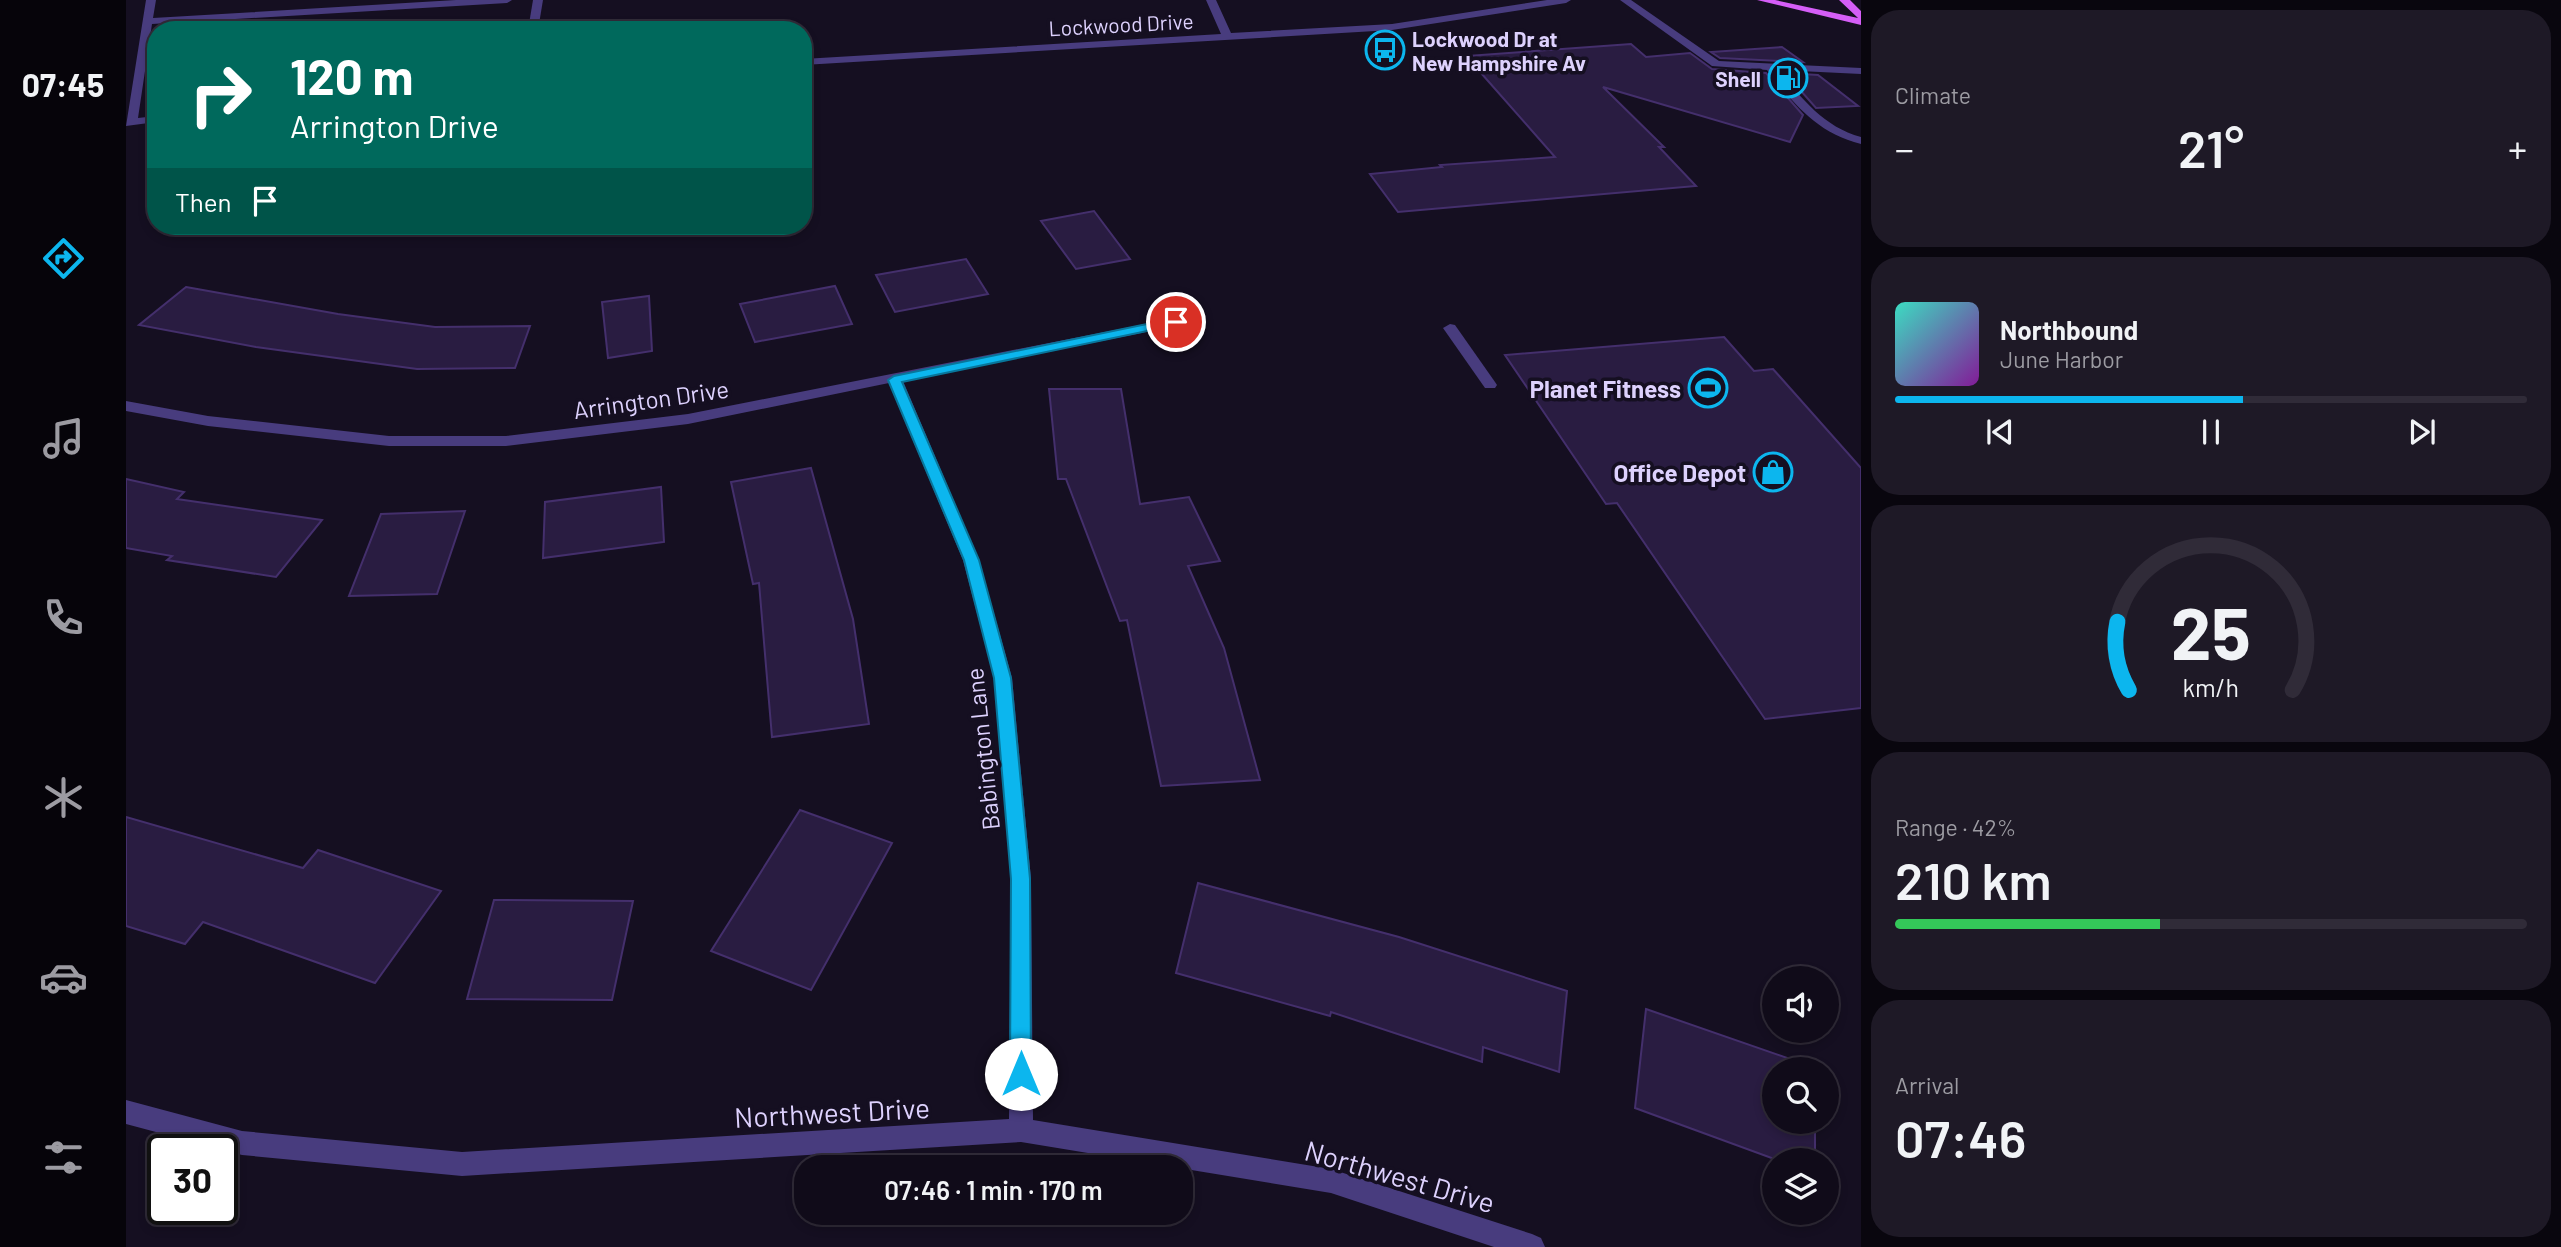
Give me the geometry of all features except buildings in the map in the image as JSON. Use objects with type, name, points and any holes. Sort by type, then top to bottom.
[{"type":"main road","points":[[1762,0],[1861,22]]},
{"type":"main road","points":[[1844,0],[1861,16]]},
{"type":"street","points":[[151,0],[148,21],[507,0]]},
{"type":"street","points":[[534,21],[538,0]]},
{"type":"street","points":[[1211,0],[1227,37]]},
{"type":"street","points":[[1625,0],[1716,64],[1861,71]]},
{"type":"street","name":"Lockwood Drive","points":[[812,61],[1392,27],[1531,3],[1558,1]]},
{"type":"street","points":[[147,26],[129,123],[147,120]]},
{"type":"street","points":[[1769,65],[1811,116],[1827,130],[1861,141]]},
{"type":"street","name":"Arrington Drive","points":[[126,406],[208,421],[389,441],[506,441],[688,419],[1176,322]]},
{"type":"street","points":[[1450,328],[1490,385]]},
{"type":"street","name":"Babington Lane","points":[[894,380],[971,560],[1003,678],[1021,879],[1021,1130]]},
{"type":"street","name":"Northwest Drive","points":[[126,1112],[242,1143],[462,1164],[1021,1130],[1331,1181],[1532,1247]]},
{"type":"place","name":"Lockwood Dr at New Hampshire Av","points":[[1385,50]]},
{"type":"place","name":"Shell","points":[[1788,78]]},
{"type":"place","name":"Planet Fitness","points":[[1708,388]]},
{"type":"place","name":"Office Depot","points":[[1773,472]]},
{"type":"route","points":[[1021,1074],[1021,879],[1003,678],[971,560],[894,380],[1176,322]]}]
